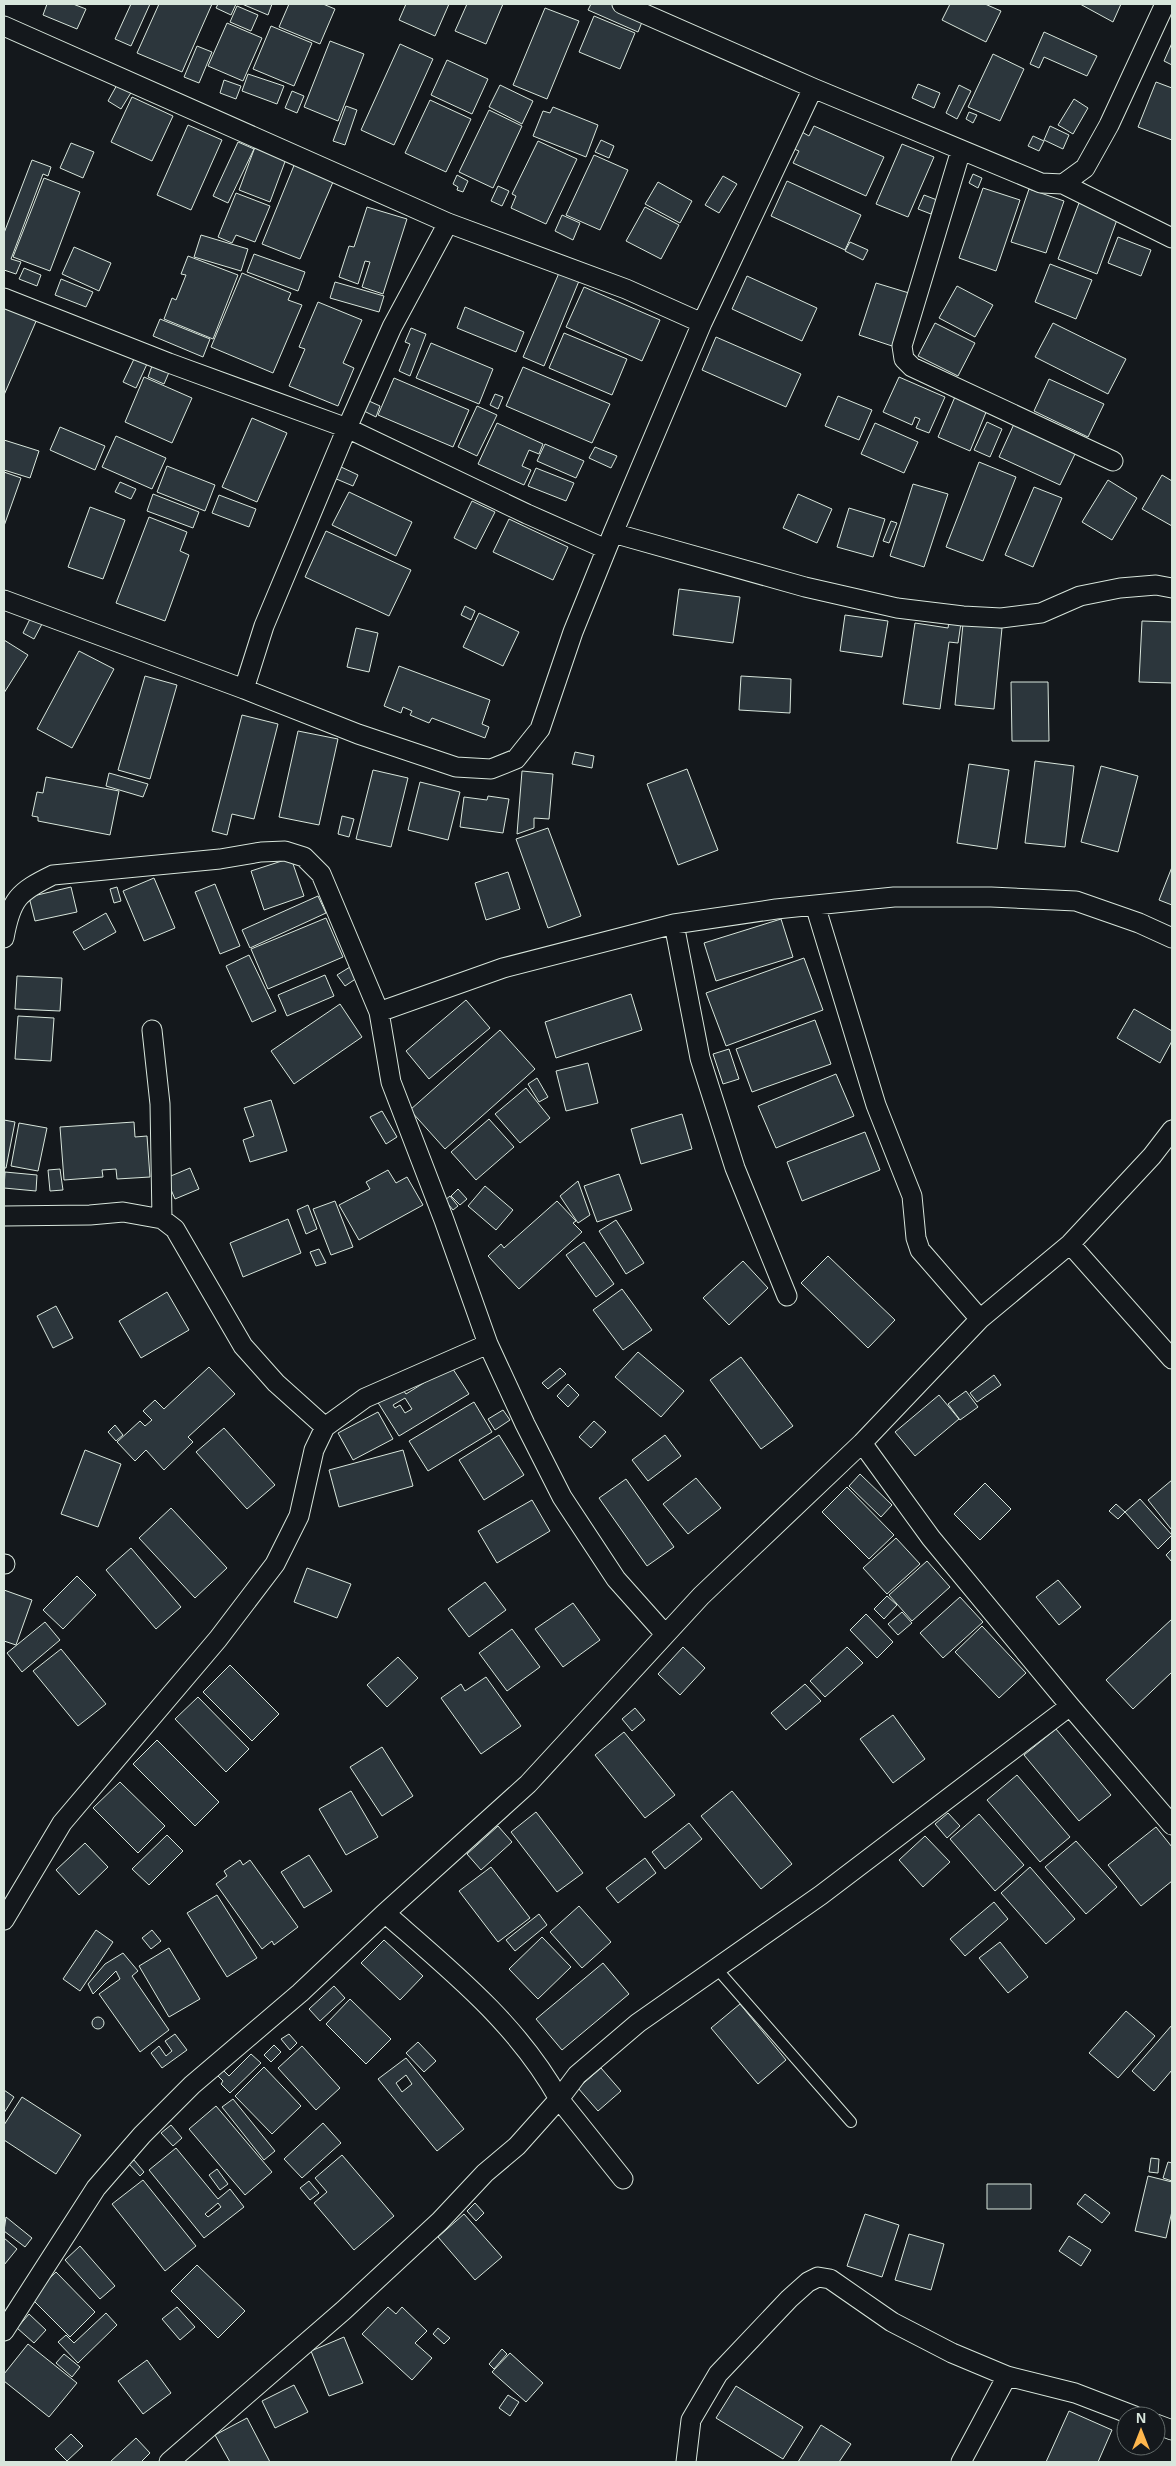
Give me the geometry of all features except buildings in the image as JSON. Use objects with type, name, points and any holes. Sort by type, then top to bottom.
[{"type":"street","points":[[622,4],[813,88],[1041,183],[1063,184],[1172,238]]},
{"type":"street","points":[[1063,184],[1085,168],[1109,125],[1165,4]]},
{"type":"street","points":[[4,26],[448,223],[626,289],[702,323]]},
{"type":"street","points":[[4,600],[417,755],[456,767],[491,769],[516,759],[540,729],[572,632],[609,541],[702,323],[813,88]]},
{"type":"street","points":[[961,150],[902,346],[904,359],[912,367],[1113,462]]},
{"type":"street","points":[[244,689],[264,626],[346,428],[392,327],[448,223]]},
{"type":"street","points":[[4,298],[169,363],[346,428],[527,514],[609,541],[897,608],[963,616],[1001,618],[1040,613],[1080,596],[1120,588],[1156,585],[1172,588]]},
{"type":"street","points":[[4,938],[14,901],[32,885],[53,875],[285,851],[304,857],[321,874],[379,1012],[391,1082],[444,1220],[488,1344],[562,1497],[616,1579],[664,1634]]},
{"type":"street","points":[[379,1012],[503,968],[674,924],[815,905],[894,897],[991,896],[1076,901],[1139,923],[1172,938]]},
{"type":"street","points":[[815,905],[876,1105],[912,1196],[916,1238],[920,1250],[980,1319]]},
{"type":"street","points":[[674,924],[700,1058],[735,1168],[787,1296]]},
{"type":"street","points":[[152,1030],[160,1104],[162,1219]]},
{"type":"street","points":[[4,2331],[96,2188],[142,2135],[192,2085],[300,1993],[385,1913],[528,1784],[701,1596],[862,1443],[980,1319],[1070,1244],[1152,1156],[1172,1130]]},
{"type":"street","points":[[4,1216],[90,1215],[123,1212],[162,1219],[175,1229],[243,1346],[276,1383],[325,1427]]},
{"type":"street","points":[[1070,1244],[1172,1359]]},
{"type":"street","points":[[4,1920],[62,1823],[218,1639],[275,1564],[299,1516],[314,1450],[325,1427],[365,1398],[488,1344]]},
{"type":"street","points":[[862,1443],[931,1538],[1070,1706],[1172,1825]]},
{"type":"street","points":[[169,2462],[344,2310],[440,2221],[485,2173],[517,2146],[559,2099],[577,2075],[638,2023],[821,1895],[1070,1706]]},
{"type":"street","points":[[385,1913],[465,1982],[519,2038],[559,2099],[623,2179]]},
{"type":"street","points":[[686,2462],[692,2420],[718,2374],[789,2299],[808,2282],[818,2277],[830,2279],[892,2322],[952,2353],[1007,2376],[1075,2392],[1116,2408]]},
{"type":"street","points":[[961,2462],[1007,2376]]},
{"type":"lane","points":[[717,1969],[851,2122]]}]
